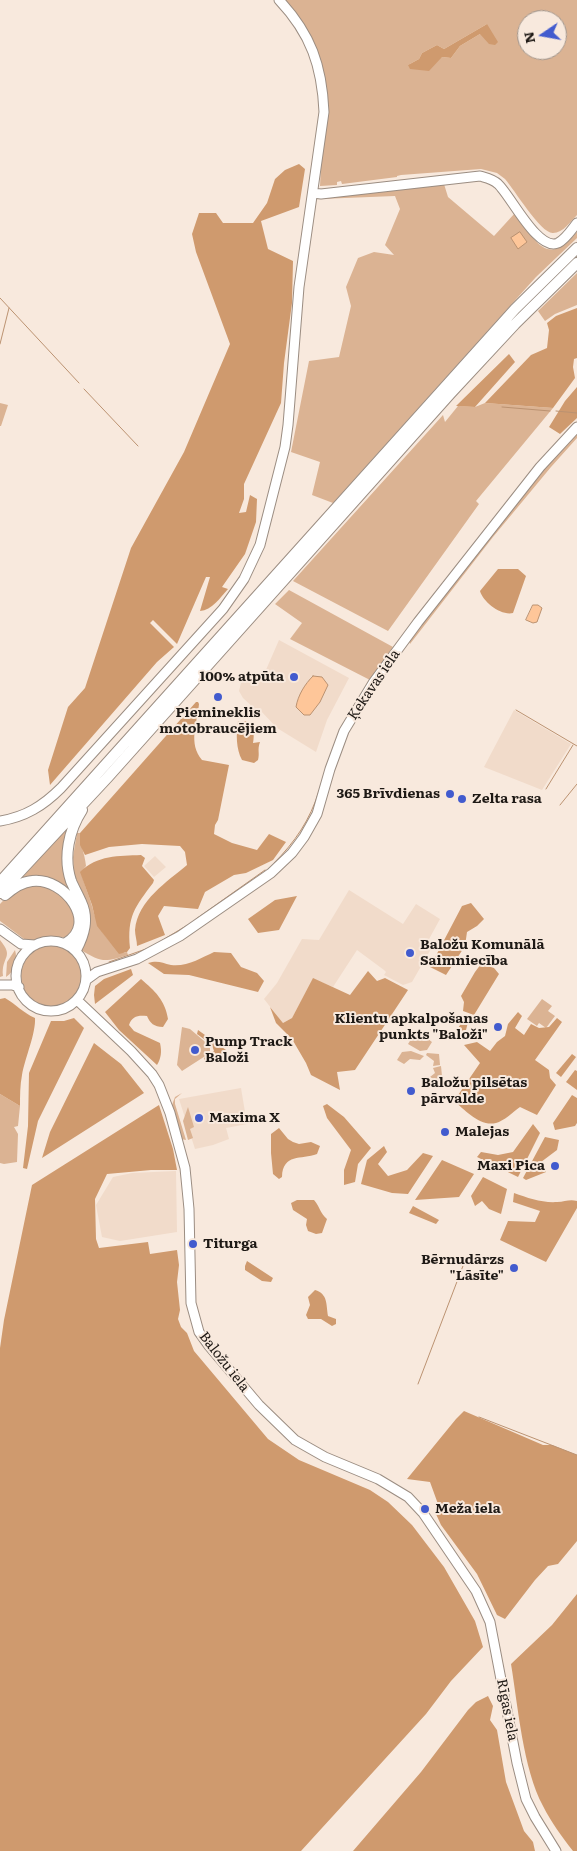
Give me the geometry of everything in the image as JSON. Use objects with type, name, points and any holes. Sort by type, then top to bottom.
[{"type":"highway","points":[[0,882],[515,309],[577,248]]},
{"type":"highway","points":[[0,893],[91,793],[108,777],[495,345],[577,262]]},
{"type":"highway","points":[[76,950],[82,939],[85,920],[83,907],[69,875],[68,844],[77,818],[88,802],[91,793]]},
{"type":"highway","points":[[0,898],[16,886],[32,881],[50,883],[64,890],[74,903],[78,919],[76,935],[66,943]]},
{"type":"main road","points":[[0,821],[35,810],[61,788],[223,609],[252,565],[260,545],[285,447],[299,287],[324,112],[316,55],[292,14],[279,0]]},
{"type":"main road","points":[[313,193],[321,194],[480,176],[498,184],[536,234],[546,243],[555,244],[561,241],[577,223]]},
{"type":"main road","name":"Ķekavas iela","points":[[106,968],[137,959],[180,936],[271,873],[298,845],[317,814],[330,769],[344,731],[373,683],[418,622],[534,474],[577,427]]},
{"type":"main road","points":[[3,931],[20,944],[35,945]]},
{"type":"main road","points":[[3,931],[21,958]]},
{"type":"main road","points":[[52,941],[66,943],[76,950],[85,965],[86,980],[84,989],[77,1000],[58,1010],[40,1009],[26,999],[18,987],[16,973],[21,958],[29,948],[52,941]]},
{"type":"main road","points":[[85,965],[106,968]]},
{"type":"main road","points":[[86,980],[106,968]]},
{"type":"main road","points":[[0,981],[16,973]]},
{"type":"main road","points":[[0,985],[18,987]]},
{"type":"main road","name":"Baložu iela","points":[[77,1000],[131,1051],[152,1074],[159,1085],[170,1113],[185,1168],[189,1209],[192,1302],[199,1332],[259,1405],[295,1440],[325,1457],[385,1482],[408,1497],[423,1513],[461,1567]]},
{"type":"main road","name":"Rīgas iela","points":[[461,1567],[476,1591],[490,1622],[517,1763],[526,1799],[556,1851]]},
{"type":"shaded area","points":[[283,0],[577,0],[577,215],[560,231],[553,233],[548,231],[535,219],[505,179],[497,173],[481,169],[401,175],[342,184],[341,181],[337,182],[337,185],[320,186],[325,82]],"holes":[[[487,24],[480,34],[460,46],[451,58],[442,57],[408,65],[419,59],[422,53],[437,45],[444,49]]]},
{"type":"shaded area","points":[[487,24],[498,42],[495,45],[489,44],[480,34],[460,46],[451,58],[442,57],[429,71],[410,69],[408,65],[419,59],[422,53],[437,45],[444,49]]},
{"type":"shaded area","points":[[299,164],[305,169],[299,207],[261,221],[268,249],[293,261],[292,303],[281,403],[244,484],[244,499],[239,513],[246,512],[250,495],[257,499],[256,522],[245,554],[222,587],[228,589],[212,606],[200,611],[210,577],[206,577],[177,644],[153,620],[150,623],[174,647],[157,662],[50,785],[48,770],[68,707],[85,688],[131,548],[184,452],[230,344],[196,252],[192,234],[199,213],[216,213],[223,223],[253,223],[267,203],[275,179],[285,170]]},
{"type":"shaded area","points":[[444,184],[448,197],[494,236],[515,213],[535,241],[549,249],[557,248],[567,243],[577,232],[577,238],[536,277],[333,503],[312,495],[320,462],[291,452],[309,361],[339,357],[351,306],[346,287],[358,258],[374,252],[394,255],[385,245],[400,209],[395,196],[320,199]]},
{"type":"shaded area","points":[[520,232],[527,242],[518,249],[511,238]]},
{"type":"shaded area","points":[[577,273],[577,305],[555,314],[545,321],[538,311]]},
{"type":"shaded area","points":[[577,308],[577,358],[574,359],[573,367],[575,378],[553,408],[485,403],[531,355],[547,348],[549,330],[547,323],[556,316]]},
{"type":"shaded area","points":[[509,354],[515,362],[475,407],[456,406]]},
{"type":"shaded area","points":[[577,387],[577,418],[560,434],[549,427],[565,401]]},
{"type":"shaded area","points":[[0,403],[8,405],[1,426],[0,426]]},
{"type":"shaded area","points":[[485,403],[553,408],[476,501],[479,504],[388,631],[293,581],[443,415],[445,422],[458,406],[475,407]]},
{"type":"shaded area","points":[[577,432],[577,438],[493,537],[410,644],[409,641],[540,474]]},
{"type":"shaded area","points":[[498,569],[518,569],[526,576],[513,613],[503,612],[493,607],[485,600],[480,591]]},
{"type":"shaded area","points":[[289,590],[393,647],[370,680],[290,639],[302,623],[275,604]]},
{"type":"shaded area","points":[[533,605],[538,605],[542,608],[537,622],[533,623],[526,620]]},
{"type":"shaded area","points":[[279,640],[349,678],[327,720],[316,752],[277,728],[260,710],[256,710],[243,698],[239,691],[242,679],[255,676],[262,679]]},
{"type":"shaded area","points":[[313,676],[322,677],[328,685],[320,702],[310,715],[304,715],[296,707],[298,698]]},
{"type":"shaded area","points":[[196,702],[199,704],[194,740],[198,754],[202,760],[229,765],[214,834],[232,843],[257,850],[269,834],[286,842],[273,860],[246,873],[234,875],[205,892],[198,909],[164,906],[158,916],[165,935],[137,946],[135,930],[137,919],[147,901],[187,865],[185,852],[180,846],[142,844],[109,847],[85,855],[80,845],[80,833]]},
{"type":"shaded area","points":[[514,710],[571,744],[542,790],[484,767]]},
{"type":"shaded area","points":[[238,721],[246,721],[250,726],[254,733],[253,743],[260,742],[258,760],[254,763],[242,760],[240,756],[237,741]]},
{"type":"shaded area","points":[[69,825],[70,889],[52,879],[34,877],[21,879]]},
{"type":"shaded area","points":[[77,833],[80,833],[86,866],[81,872],[97,920],[107,939],[124,953],[127,952],[128,955],[104,960],[81,950],[79,887],[74,874],[73,857]]},
{"type":"shaded area","points":[[141,855],[145,858],[142,866],[154,880],[141,899],[131,920],[130,948],[127,952],[119,954],[97,926],[92,905],[80,872],[101,859]]},
{"type":"shaded area","points":[[155,856],[166,867],[154,877],[144,866]]},
{"type":"shaded area","points":[[44,884],[67,898],[75,918],[74,928],[72,933],[65,937],[47,937],[25,942],[24,939],[0,921],[0,904],[20,889]]},
{"type":"shaded area","points":[[349,890],[403,924],[416,904],[440,919],[428,941],[432,947],[412,982],[403,985],[384,975],[386,972],[384,970],[357,950],[333,987],[313,979],[292,1018],[283,1023],[264,999],[277,983],[302,939],[319,940]]},
{"type":"shaded area","points":[[297,896],[279,930],[258,933],[248,919],[275,900]]},
{"type":"shaded area","points":[[471,903],[484,919],[467,932],[465,946],[446,975],[430,967],[462,906]]},
{"type":"shaded area","points":[[0,940],[7,950],[7,954],[3,976],[0,977]]},
{"type":"shaded area","points":[[52,945],[64,947],[74,954],[81,964],[83,976],[81,988],[74,998],[64,1005],[52,1007],[40,1005],[30,998],[23,988],[21,976],[23,964],[30,954],[40,947]]},
{"type":"shaded area","points":[[15,950],[15,965],[12,972],[6,977],[7,962]]},
{"type":"shaded area","points":[[214,952],[231,953],[241,967],[257,973],[264,981],[258,992],[189,975],[164,974],[148,963],[157,962],[183,965]]},
{"type":"shaded area","points":[[481,964],[494,968],[499,974],[474,1015],[463,1011],[464,1002],[461,996]]},
{"type":"shaded area","points":[[131,969],[133,975],[95,1004],[95,986],[104,979]]},
{"type":"shaded area","points":[[368,971],[377,981],[385,978],[408,990],[355,1070],[337,1072],[340,1090],[311,1075],[292,1039],[276,1023],[270,1007],[283,1023],[292,1018],[313,978],[350,995]]},
{"type":"shaded area","points":[[141,979],[159,996],[167,1012],[168,1019],[163,1027],[160,1027],[153,1024],[147,1016],[138,1016],[129,1025],[134,1031],[160,1043],[161,1055],[157,1065],[119,1030],[105,1012]]},
{"type":"shaded area","points":[[5,998],[35,1018],[34,1031],[21,1079],[20,1106],[0,1094],[0,999]]},
{"type":"shaded area","points":[[542,999],[552,1006],[548,1011],[555,1016],[546,1028],[539,1023],[537,1026],[527,1019]]},
{"type":"shaded area","points":[[518,1012],[522,1016],[515,1028],[524,1035],[531,1024],[539,1028],[549,1027],[557,1018],[562,1022],[535,1060],[549,1070],[550,1078],[556,1085],[537,1115],[520,1107],[499,1122],[484,1123],[473,1117],[454,1101],[480,1063],[464,1045],[477,1042],[490,1051],[505,1036],[508,1024]]},
{"type":"shaded area","points":[[74,1018],[84,1028],[38,1121],[27,1169],[23,1168],[28,1126],[29,1073],[51,1021],[64,1021]]},
{"type":"shaded area","points":[[462,1022],[468,1022],[466,1030],[461,1031],[459,1036],[461,1040],[453,1036]]},
{"type":"shaded area","name":"Pump Track Baloži","points":[[182,1027],[190,1029],[210,1046],[210,1053],[182,1071],[177,1065]]},
{"type":"shaded area","points":[[198,1030],[226,1050],[222,1055],[205,1064],[204,1058],[214,1051],[212,1045],[197,1034]]},
{"type":"shaded area","points":[[420,1033],[432,1042],[427,1050],[420,1051],[408,1044],[413,1036]]},
{"type":"shaded area","points":[[94,1043],[121,1064],[144,1093],[42,1158],[50,1132]]},
{"type":"shaded area","points":[[411,1051],[424,1056],[420,1060],[410,1059],[404,1064],[397,1060],[402,1052]]},
{"type":"shaded area","points":[[427,1053],[439,1054],[440,1065],[433,1066],[434,1061],[426,1055]]},
{"type":"shaded area","points":[[572,1054],[576,1057],[561,1077],[556,1073]]},
{"type":"shaded area","points":[[441,1066],[442,1076],[439,1082],[430,1077],[435,1073],[433,1068]]},
{"type":"shaded area","points":[[575,1070],[577,1071],[577,1090],[566,1082]]},
{"type":"shaded area","points":[[241,1088],[247,1124],[226,1128],[229,1139],[195,1149],[179,1099]]},
{"type":"shaded area","points":[[182,1093],[175,1099],[175,1104],[186,1140],[181,1139],[172,1105],[175,1097]]},
{"type":"shaded area","points":[[0,1094],[20,1106],[18,1126],[14,1127],[18,1134],[17,1162],[4,1164],[0,1163]]},
{"type":"shaded area","points":[[572,1095],[577,1098],[577,1123],[575,1126],[555,1130],[553,1123]]},
{"type":"shaded area","points":[[327,1104],[344,1117],[371,1148],[358,1164],[355,1182],[344,1185],[344,1170],[351,1150],[327,1118],[323,1106]]},
{"type":"shaded area","points":[[159,1105],[173,1149],[177,1170],[107,1174],[95,1199],[96,1239],[99,1248],[148,1242],[150,1254],[177,1250],[179,1265],[177,1282],[180,1310],[178,1319],[181,1327],[187,1333],[194,1351],[268,1439],[299,1460],[370,1490],[388,1502],[412,1525],[444,1567],[475,1621],[483,1647],[451,1681],[426,1714],[301,1851],[0,1851],[0,1348],[32,1185]]},
{"type":"shaded area","points":[[188,1107],[194,1127],[190,1129],[193,1138],[188,1140],[183,1121]]},
{"type":"shaded area","points":[[533,1124],[540,1133],[518,1177],[477,1157],[481,1152],[498,1155],[513,1152]]},
{"type":"shaded area","points":[[279,1128],[293,1142],[299,1144],[311,1142],[320,1146],[317,1154],[289,1161],[283,1169],[282,1177],[279,1179],[273,1174],[271,1134]]},
{"type":"shaded area","points":[[545,1137],[559,1140],[557,1150],[541,1162],[546,1172],[526,1180],[523,1178]]},
{"type":"shaded area","points":[[384,1146],[387,1152],[378,1164],[388,1176],[407,1170],[423,1153],[433,1156],[408,1194],[392,1193],[361,1184],[367,1160]]},
{"type":"shaded area","points":[[442,1160],[474,1174],[459,1197],[415,1200]]},
{"type":"shaded area","points":[[176,1171],[177,1232],[120,1241],[102,1237],[96,1205],[113,1177],[132,1173]]},
{"type":"shaded area","points":[[483,1177],[507,1189],[501,1214],[489,1209],[482,1201],[475,1206],[471,1196]]},
{"type":"shaded area","points":[[514,1193],[546,1202],[577,1201],[577,1208],[546,1262],[500,1240],[508,1221],[535,1222],[540,1211],[513,1202]]},
{"type":"shaded area","points":[[297,1200],[314,1200],[327,1219],[322,1233],[316,1234],[308,1231],[307,1219],[293,1210],[291,1203]]},
{"type":"shaded area","points":[[413,1206],[439,1220],[436,1224],[409,1213]]},
{"type":"shaded area","points":[[247,1261],[273,1278],[271,1282],[262,1281],[245,1270]]},
{"type":"shaded area","points":[[315,1290],[324,1297],[328,1316],[336,1319],[336,1324],[332,1326],[321,1319],[308,1319],[306,1315],[310,1305],[308,1297]]},
{"type":"shaded area","points":[[464,1411],[543,1445],[552,1445],[577,1455],[577,1541],[558,1564],[548,1566],[535,1580],[505,1619],[497,1615],[477,1574],[441,1525],[436,1514],[438,1504],[430,1482],[407,1479]]},
{"type":"shaded area","points":[[577,1594],[577,1851],[573,1851],[546,1812],[536,1791],[522,1737],[511,1664],[552,1625]]},
{"type":"shaded area","points":[[488,1696],[493,1706],[490,1720],[497,1730],[506,1782],[524,1831],[533,1842],[535,1851],[353,1851],[421,1772],[468,1710],[476,1702]]},
{"type":"waterway","points":[[0,298],[79,383]]},
{"type":"waterway","points":[[0,344],[9,308]]},
{"type":"waterway","points":[[84,389],[138,446]]},
{"type":"waterway","points":[[502,407],[550,411]]},
{"type":"waterway","points":[[556,411],[577,413]]},
{"type":"waterway","points":[[516,710],[577,746]]},
{"type":"waterway","points":[[546,789],[573,745]]},
{"type":"waterway","points":[[560,805],[577,784]]},
{"type":"waterway","points":[[274,863],[301,830],[311,812],[319,791]]},
{"type":"waterway","points":[[196,919],[265,870]]},
{"type":"waterway","points":[[161,941],[186,926]]},
{"type":"waterway","points":[[109,962],[146,949]]},
{"type":"waterway","points":[[418,1384],[466,1258]]},
{"type":"waterway","points":[[479,1417],[577,1455]]},
{"type":"place","name":"100% atpūta","points":[[294,677]]},
{"type":"place","name":"Piemineklis motobraucējiem","points":[[218,697]]},
{"type":"place","name":"365 Brīvdienas","points":[[450,794]]},
{"type":"place","name":"Zelta rasa","points":[[462,799]]},
{"type":"place","name":"Baložu Komunālā Saimniecība","points":[[410,953]]},
{"type":"place","name":"Klientu apkalpošanas punkts \"Baloži\"","points":[[498,1027]]},
{"type":"place","name":"Pump Track Baloži","points":[[195,1050]]},
{"type":"place","name":"Baložu pilsētas pārvalde","points":[[411,1091]]},
{"type":"place","name":"Maxima X","points":[[199,1118]]},
{"type":"place","name":"Malejas","points":[[445,1132]]},
{"type":"place","name":"Maxi Pica","points":[[555,1166]]},
{"type":"place","name":"Titurga","points":[[193,1244]]},
{"type":"place","name":"Bērnudārzs \"Lāsīte\"","points":[[514,1268]]},
{"type":"place","name":"Meža iela","points":[[425,1509]]}]
